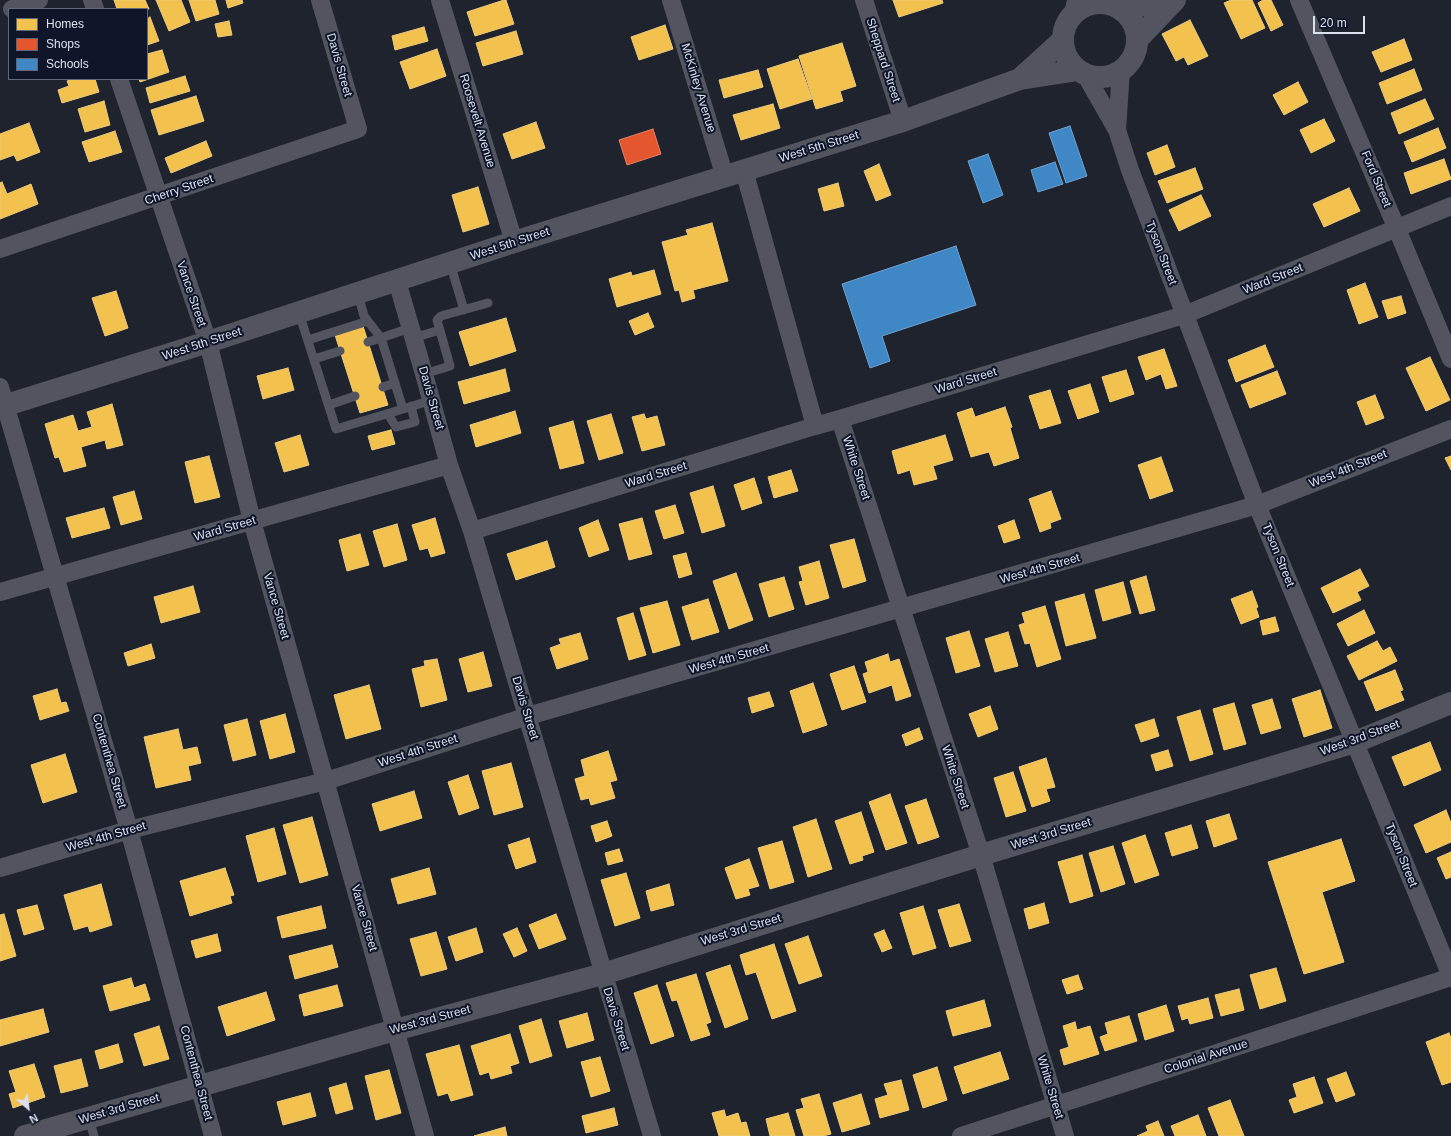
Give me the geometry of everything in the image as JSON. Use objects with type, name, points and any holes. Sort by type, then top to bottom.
[{"type":"main road","points":[[1112,4],[1132,21],[1136,30],[1136,49],[1132,58],[1121,70],[1110,76],[1100,77],[1082,72],[1068,59],[1064,50],[1064,31],[1075,7],[1081,8],[1090,4],[1099,3],[1112,4],[1167,0]]},
{"type":"main road","points":[[1137,40],[1175,0]]},
{"type":"main road","name":"West 5th Street","points":[[1020,79],[1063,40]]},
{"type":"main road","name":"West 5th Street","points":[[2,400],[208,342],[514,242],[903,121],[1020,79],[1082,72]]},
{"type":"main road","name":"West 3rd Street","points":[[25,1136],[91,1127],[199,1086],[395,1030],[603,974],[981,855],[1355,742],[1451,704]]},
{"type":"street","points":[[15,8],[39,0]]},
{"type":"street","name":"Roosevelt Avenue","points":[[440,0],[514,242]]},
{"type":"street","name":"McKinley Avenue","points":[[672,0],[735,173]]},
{"type":"street","name":"Sheppard Street","points":[[864,0],[903,121]]},
{"type":"street","name":"Ford Street","points":[[1299,0],[1451,359]]},
{"type":"street","name":"Davis Street","points":[[324,1],[358,129]]},
{"type":"street","name":"Tyson Street","points":[[1117,130],[1121,70]]},
{"type":"street","name":"Tyson Street","points":[[1082,72],[1117,130],[1130,170],[1184,315],[1257,505],[1451,976]]},
{"type":"street","name":"Vance Street","points":[[119,80],[208,342],[252,521],[425,1136]]},
{"type":"street","name":"Cherry Street","points":[[0,249],[159,197],[358,129]]},
{"type":"street","points":[[735,173],[815,426]]},
{"type":"street","name":"Ward Street","points":[[472,531],[1184,315],[1451,206]]},
{"type":"street","name":"Davis Street","points":[[397,281],[432,400],[449,465],[472,531],[528,716],[652,1136]]},
{"type":"street","name":"Contenthea Street","points":[[2,400],[56,577],[129,830],[213,1136]]},
{"type":"street","name":"White Street","points":[[840,419],[981,855],[1065,1136]]},
{"type":"street","name":"West 4th Street","points":[[0,868],[129,830],[326,781],[528,716],[1257,505],[1451,429]]},
{"type":"street","name":"Ward Street","points":[[0,592],[449,465]]},
{"type":"street","name":"Colonial Avenue","points":[[961,1136],[1451,976]]},
{"type":"lane","points":[[450,263],[464,310]]},
{"type":"lane","points":[[358,294],[364,316],[381,338],[394,383],[415,422],[396,426],[388,414]]},
{"type":"lane","points":[[424,374],[450,366],[437,320],[441,316],[488,303]]},
{"type":"lane","points":[[299,312],[336,429],[432,400]]},
{"type":"lane","points":[[308,340],[368,321]]},
{"type":"lane","points":[[368,342],[381,338],[440,330]]},
{"type":"lane","points":[[314,359],[340,351]]},
{"type":"lane","points":[[383,387],[394,383]]},
{"type":"lane","points":[[329,405],[355,396]]},
{"type":"building: Homes","points":[[114,0],[145,0],[149,9],[148,8],[117,8]]},
{"type":"building: Homes","points":[[156,0],[181,0],[190,22],[169,31]]},
{"type":"building: Homes","points":[[189,0],[215,0],[219,14],[196,21]]},
{"type":"building: Homes","points":[[226,0],[242,0],[243,3],[228,8]]},
{"type":"building: Homes","points":[[506,0],[514,24],[475,36],[467,12]]},
{"type":"building: Homes","points":[[893,0],[942,0],[943,3],[899,17]]},
{"type":"building: Homes","points":[[1231,0],[1252,0],[1265,28],[1241,39],[1224,3]]},
{"type":"building: Homes","points":[[1263,0],[1271,0],[1283,25],[1271,31],[1258,3]]},
{"type":"building: Homes","points":[[150,17],[159,41],[148,45],[148,18]]},
{"type":"building: Homes","points":[[1190,20],[1208,56],[1188,65],[1184,57],[1176,61],[1162,34]]},
{"type":"building: Homes","points":[[229,21],[232,35],[218,37],[215,24]]},
{"type":"building: Homes","points":[[665,25],[673,49],[639,60],[631,37]]},
{"type":"building: Homes","points":[[424,27],[428,41],[395,50],[392,36]]},
{"type":"building: Homes","points":[[516,31],[523,54],[483,66],[476,43]]},
{"type":"building: Homes","points":[[1404,39],[1412,60],[1381,72],[1372,52]]},
{"type":"building: Homes","points":[[842,43],[856,86],[840,91],[843,101],[816,109],[799,56]]},
{"type":"building: Homes","points":[[437,49],[446,76],[410,89],[400,62]]},
{"type":"building: Homes","points":[[162,50],[169,72],[148,79],[148,54]]},
{"type":"building: Homes","points":[[798,59],[812,99],[780,109],[767,69]]},
{"type":"building: Homes","points":[[1414,69],[1422,90],[1387,104],[1379,83]]},
{"type":"building: Homes","points":[[758,70],[763,87],[724,98],[719,80]]},
{"type":"building: Homes","points":[[185,76],[190,91],[150,103],[146,88]]},
{"type":"building: Homes","points":[[95,80],[99,92],[62,103],[58,90],[69,86],[67,81]]},
{"type":"building: Homes","points":[[1298,82],[1308,102],[1284,115],[1273,95]]},
{"type":"building: Homes","points":[[196,96],[204,121],[159,135],[151,110]]},
{"type":"building: Homes","points":[[1425,99],[1434,119],[1399,134],[1391,113]]},
{"type":"building: Homes","points":[[104,101],[110,125],[85,132],[78,109]]},
{"type":"building: Homes","points":[[773,104],[780,128],[741,140],[733,115]]},
{"type":"building: Homes","points":[[1324,119],[1335,141],[1311,153],[1300,130]]},
{"type":"building: Homes","points":[[536,122],[545,148],[512,159],[503,134]]},
{"type":"building: Homes","points":[[29,123],[40,152],[17,161],[14,155],[0,160],[0,134]]},
{"type":"building: Homes","points":[[1438,128],[1446,148],[1412,162],[1404,142]]},
{"type":"building: Homes","points":[[115,131],[122,152],[89,162],[82,142]]},
{"type":"building: Homes","points":[[206,141],[212,156],[171,173],[165,158]]},
{"type":"building: Homes","points":[[1167,145],[1175,167],[1155,175],[1147,153]]},
{"type":"building: Homes","points":[[1444,159],[1451,179],[1411,194],[1404,173]]},
{"type":"building: Homes","points":[[879,164],[891,195],[876,201],[864,171]]},
{"type":"building: Homes","points":[[1195,168],[1203,189],[1167,203],[1158,181]]},
{"type":"building: Homes","points":[[2,182],[7,194],[31,184],[38,204],[0,219],[0,183]]},
{"type":"building: Homes","points":[[838,183],[844,206],[824,211],[818,189]]},
{"type":"building: Homes","points":[[478,187],[489,224],[463,232],[452,195]]},
{"type":"building: Homes","points":[[1349,188],[1360,211],[1324,227],[1313,204]]},
{"type":"building: Homes","points":[[1201,195],[1211,216],[1179,231],[1169,210]]},
{"type":"building: Homes","points":[[712,223],[728,281],[693,290],[695,298],[682,302],[679,290],[675,291],[662,242],[688,235],[686,230]]},
{"type":"building: Homes","points":[[654,270],[661,294],[617,307],[609,279],[631,272],[632,276]]},
{"type":"building: Homes","points":[[1365,283],[1378,317],[1359,324],[1347,290]]},
{"type":"building: Homes","points":[[116,291],[128,328],[105,336],[92,298]]},
{"type":"building: Homes","points":[[1401,296],[1406,313],[1388,319],[1382,301]]},
{"type":"building: Homes","points":[[648,313],[654,327],[635,335],[629,321]]},
{"type":"building: Homes","points":[[506,318],[516,351],[470,366],[459,332]]},
{"type":"building: Homes","points":[[363,326],[388,405],[360,413],[335,335]]},
{"type":"building: Homes","points":[[1265,345],[1274,367],[1236,382],[1228,360]]},
{"type":"building: Homes","points":[[1164,349],[1177,386],[1166,389],[1161,374],[1146,380],[1138,357]]},
{"type":"building: Homes","points":[[1430,357],[1450,400],[1426,411],[1406,368]]},
{"type":"building: Homes","points":[[288,368],[294,390],[263,399],[257,376]]},
{"type":"building: Homes","points":[[505,369],[510,391],[464,404],[458,382]]},
{"type":"building: Homes","points":[[1126,370],[1134,394],[1110,402],[1102,377]]},
{"type":"building: Homes","points":[[1277,371],[1286,394],[1250,408],[1241,385]]},
{"type":"building: Homes","points":[[1090,384],[1099,412],[1078,419],[1068,391]]},
{"type":"building: Homes","points":[[1050,390],[1061,423],[1040,429],[1029,396]]},
{"type":"building: Homes","points":[[1375,395],[1384,418],[1366,425],[1357,402]]},
{"type":"building: Homes","points":[[112,404],[123,445],[107,449],[105,440],[81,447],[86,466],[64,472],[59,457],[55,458],[45,424],[73,415],[78,431],[92,427],[87,412]]},
{"type":"building: Homes","points":[[1005,407],[1012,427],[1010,428],[1019,458],[994,466],[989,452],[971,457],[957,413],[972,408],[975,417]]},
{"type":"building: Homes","points":[[515,411],[521,433],[476,447],[470,425]]},
{"type":"building: Homes","points":[[611,414],[623,453],[599,460],[587,421]]},
{"type":"building: Homes","points":[[644,414],[646,419],[657,416],[665,445],[642,451],[632,417]]},
{"type":"building: Homes","points":[[573,421],[584,463],[560,469],[549,428]]},
{"type":"building: Homes","points":[[391,430],[395,444],[372,450],[368,436]]},
{"type":"building: Homes","points":[[300,435],[309,465],[284,472],[275,443]]},
{"type":"building: Homes","points":[[945,435],[953,460],[933,466],[937,479],[914,485],[910,470],[898,474],[892,451]]},
{"type":"building: Homes","points":[[209,456],[220,497],[195,503],[185,462]]},
{"type":"building: Homes","points":[[1451,456],[1451,470],[1445,458]]},
{"type":"building: Homes","points":[[1161,457],[1173,491],[1150,499],[1138,465]]},
{"type":"building: Homes","points":[[791,470],[798,491],[774,498],[768,477]]},
{"type":"building: Homes","points":[[754,478],[762,503],[742,510],[734,485]]},
{"type":"building: Homes","points":[[713,486],[725,526],[702,533],[690,493]]},
{"type":"building: Homes","points":[[134,491],[142,519],[121,525],[113,497]]},
{"type":"building: Homes","points":[[1051,491],[1061,519],[1050,523],[1051,528],[1040,532],[1029,499]]},
{"type":"building: Homes","points":[[675,505],[684,533],[664,539],[655,511]]},
{"type":"building: Homes","points":[[104,508],[110,528],[72,538],[66,518]]},
{"type":"building: Homes","points":[[435,518],[445,553],[431,557],[428,548],[420,550],[412,525]]},
{"type":"building: Homes","points":[[642,518],[652,554],[629,560],[619,524]]},
{"type":"building: Homes","points":[[598,520],[609,550],[589,557],[579,528]]},
{"type":"building: Homes","points":[[1014,520],[1020,538],[1004,543],[998,526]]},
{"type":"building: Homes","points":[[397,524],[407,560],[384,567],[373,531]]},
{"type":"building: Homes","points":[[360,534],[369,565],[347,571],[339,540]]},
{"type":"building: Homes","points":[[854,539],[866,581],[843,588],[830,545]]},
{"type":"building: Homes","points":[[547,541],[555,567],[516,580],[507,554]]},
{"type":"building: Homes","points":[[686,553],[692,574],[679,578],[673,556]]},
{"type":"building: Homes","points":[[819,561],[829,598],[806,605],[799,582],[803,581],[799,567]]},
{"type":"building: Homes","points":[[1360,569],[1369,586],[1357,592],[1361,600],[1333,613],[1321,588]]},
{"type":"building: Homes","points":[[736,573],[753,620],[729,629],[713,581]]},
{"type":"building: Homes","points":[[1146,576],[1155,610],[1140,614],[1130,581]]},
{"type":"building: Homes","points":[[784,577],[794,609],[769,617],[759,584]]},
{"type":"building: Homes","points":[[1123,582],[1131,613],[1103,621],[1095,590]]},
{"type":"building: Homes","points":[[193,586],[200,612],[161,623],[154,597]]},
{"type":"building: Homes","points":[[1252,591],[1258,607],[1256,608],[1259,617],[1241,624],[1231,599]]},
{"type":"building: Homes","points":[[1084,594],[1096,638],[1066,646],[1055,602]]},
{"type":"building: Homes","points":[[708,599],[719,632],[692,640],[682,607]]},
{"type":"building: Homes","points":[[667,601],[680,645],[653,653],[640,608]]},
{"type":"building: Homes","points":[[1045,606],[1061,659],[1037,667],[1030,643],[1025,644],[1019,625],[1025,623],[1022,613]]},
{"type":"building: Homes","points":[[1364,610],[1375,633],[1348,646],[1337,624]]},
{"type":"building: Homes","points":[[633,613],[646,655],[629,660],[617,618]]},
{"type":"building: Homes","points":[[1275,617],[1279,631],[1263,635],[1260,621]]},
{"type":"building: Homes","points":[[969,631],[980,666],[956,673],[946,638]]},
{"type":"building: Homes","points":[[1008,632],[1018,666],[995,672],[985,639]]},
{"type":"building: Homes","points":[[580,633],[588,659],[557,669],[550,648],[561,644],[559,639]]},
{"type":"building: Homes","points":[[1377,641],[1383,651],[1390,647],[1397,661],[1359,680],[1347,656]]},
{"type":"building: Homes","points":[[151,644],[155,658],[128,666],[124,653]]},
{"type":"building: Homes","points":[[483,652],[492,686],[468,692],[459,659]]},
{"type":"building: Homes","points":[[888,654],[890,662],[899,659],[911,696],[896,701],[892,685],[869,693],[863,674],[868,672],[865,662]]},
{"type":"building: Homes","points":[[437,659],[447,700],[421,707],[412,669],[425,666],[424,661]]},
{"type":"building: Homes","points":[[854,666],[866,702],[842,710],[830,674]]},
{"type":"building: Homes","points":[[1395,670],[1403,690],[1400,691],[1404,700],[1376,711],[1364,682]]},
{"type":"building: Homes","points":[[813,683],[827,725],[803,733],[790,691]]},
{"type":"building: Homes","points":[[369,685],[381,729],[346,739],[334,695]]},
{"type":"building: Homes","points":[[57,689],[61,703],[66,702],[69,711],[40,720],[33,696]]},
{"type":"building: Homes","points":[[1320,690],[1332,728],[1304,737],[1292,699]]},
{"type":"building: Homes","points":[[769,692],[774,706],[752,713],[748,698]]},
{"type":"building: Homes","points":[[1272,699],[1281,728],[1261,734],[1252,705]]},
{"type":"building: Homes","points":[[1234,703],[1246,744],[1224,750],[1213,709]]},
{"type":"building: Homes","points":[[990,706],[998,729],[978,737],[969,714]]},
{"type":"building: Homes","points":[[1200,710],[1213,754],[1190,761],[1177,717]]},
{"type":"building: Homes","points":[[285,714],[295,752],[270,759],[260,721]]},
{"type":"building: Homes","points":[[247,719],[256,755],[233,761],[224,725]]},
{"type":"building: Homes","points":[[1154,719],[1159,736],[1141,742],[1135,725]]},
{"type":"building: Homes","points":[[919,728],[923,739],[906,746],[902,735]]},
{"type":"building: Homes","points":[[178,729],[183,750],[197,747],[201,763],[188,766],[191,780],[156,788],[144,737]]},
{"type":"building: Homes","points":[[1430,742],[1441,770],[1404,786],[1392,757]]},
{"type":"building: Homes","points":[[1168,750],[1173,766],[1156,771],[1151,755]]},
{"type":"building: Homes","points":[[608,751],[617,780],[610,782],[615,798],[591,805],[589,798],[581,800],[575,779],[585,776],[581,760]]},
{"type":"building: Homes","points":[[65,754],[77,792],[43,803],[31,765]]},
{"type":"building: Homes","points":[[1046,758],[1055,787],[1046,789],[1050,801],[1032,807],[1019,767]]},
{"type":"building: Homes","points":[[511,763],[523,807],[494,815],[482,771]]},
{"type":"building: Homes","points":[[1013,772],[1026,811],[1006,817],[994,778]]},
{"type":"building: Homes","points":[[468,775],[479,808],[459,815],[448,782]]},
{"type":"building: Homes","points":[[414,791],[422,818],[380,831],[372,804]]},
{"type":"building: Homes","points":[[890,794],[907,843],[886,850],[869,802]]},
{"type":"building: Homes","points":[[926,799],[939,837],[918,844],[905,806]]},
{"type":"building: Homes","points":[[1446,810],[1451,823],[1451,842],[1426,853],[1414,825]]},
{"type":"building: Homes","points":[[861,812],[874,852],[862,856],[863,860],[850,864],[835,821]]},
{"type":"building: Homes","points":[[1229,814],[1237,839],[1214,847],[1206,821]]},
{"type":"building: Homes","points":[[312,817],[328,875],[300,883],[283,825]]},
{"type":"building: Homes","points":[[816,819],[832,869],[808,877],[793,827]]},
{"type":"building: Homes","points":[[607,821],[612,836],[596,842],[591,826]]},
{"type":"building: Homes","points":[[1191,825],[1198,848],[1172,856],[1165,833]]},
{"type":"building: Homes","points":[[274,828],[286,874],[258,882],[246,836]]},
{"type":"building: Homes","points":[[1145,835],[1159,875],[1135,883],[1122,843]]},
{"type":"building: Homes","points":[[529,838],[536,862],[516,869],[508,845]]},
{"type":"building: Homes","points":[[1341,839],[1355,881],[1322,892],[1344,962],[1304,974],[1268,862]]},
{"type":"building: Homes","points":[[782,841],[794,882],[770,889],[758,848]]},
{"type":"building: Homes","points":[[1113,846],[1125,884],[1101,892],[1089,853]]},
{"type":"building: Homes","points":[[619,849],[623,861],[608,865],[605,853]]},
{"type":"building: Homes","points":[[1451,852],[1451,877],[1446,879],[1437,858]]},
{"type":"building: Homes","points":[[1082,855],[1093,896],[1070,903],[1058,862]]},
{"type":"building: Homes","points":[[749,859],[759,886],[748,889],[750,895],[736,899],[725,868]]},
{"type":"building: Homes","points":[[225,868],[234,895],[230,896],[232,903],[190,916],[180,881]]},
{"type":"building: Homes","points":[[429,868],[436,894],[398,904],[391,879]]},
{"type":"building: Homes","points":[[626,873],[640,918],[615,926],[601,880]]},
{"type":"building: Homes","points":[[101,884],[112,925],[90,932],[88,926],[74,930],[64,895]]},
{"type":"building: Homes","points":[[669,884],[674,905],[651,911],[646,891]]},
{"type":"building: Homes","points":[[1044,903],[1049,923],[1029,929],[1024,909]]},
{"type":"building: Homes","points":[[959,904],[971,941],[950,947],[938,910]]},
{"type":"building: Homes","points":[[37,905],[44,929],[24,935],[17,910]]},
{"type":"building: Homes","points":[[321,906],[326,928],[282,938],[277,917]]},
{"type":"building: Homes","points":[[923,906],[936,948],[913,955],[900,913]]},
{"type":"building: Homes","points":[[4,914],[16,956],[0,961],[0,915]]},
{"type":"building: Homes","points":[[556,914],[566,939],[539,949],[529,925]]},
{"type":"building: Homes","points":[[476,928],[483,952],[456,961],[448,937]]},
{"type":"building: Homes","points":[[517,928],[527,951],[514,957],[503,934]]},
{"type":"building: Homes","points":[[884,930],[892,948],[882,952],[874,934]]},
{"type":"building: Homes","points":[[436,932],[447,969],[421,976],[410,939]]},
{"type":"building: Homes","points":[[217,934],[221,951],[196,958],[191,941]]},
{"type":"building: Homes","points":[[808,936],[822,976],[799,984],[785,944]]},
{"type":"building: Homes","points":[[774,944],[796,1011],[772,1019],[756,972],[746,975],[740,955]]},
{"type":"building: Homes","points":[[332,945],[338,967],[295,979],[289,956]]},
{"type":"building: Homes","points":[[730,965],[748,1019],[725,1028],[706,973]]},
{"type":"building: Homes","points":[[1276,968],[1286,1001],[1260,1009],[1250,975]]},
{"type":"building: Homes","points":[[696,974],[711,1022],[706,1024],[710,1035],[691,1041],[677,1000],[672,1001],[666,983]]},
{"type":"building: Homes","points":[[1078,975],[1083,989],[1067,994],[1062,980]]},
{"type":"building: Homes","points":[[131,978],[134,988],[145,984],[150,1000],[110,1011],[103,986]]},
{"type":"building: Homes","points":[[337,985],[343,1006],[304,1016],[299,995]]},
{"type":"building: Homes","points":[[657,985],[674,1036],[651,1044],[634,993]]},
{"type":"building: Homes","points":[[1239,989],[1244,1010],[1221,1016],[1215,995]]},
{"type":"building: Homes","points":[[266,992],[275,1020],[227,1036],[218,1007]]},
{"type":"building: Homes","points":[[1208,998],[1213,1018],[1190,1024],[1188,1018],[1182,1020],[1178,1006]]},
{"type":"building: Homes","points":[[984,1000],[991,1026],[953,1036],[946,1011]]},
{"type":"building: Homes","points":[[1166,1005],[1174,1031],[1145,1040],[1138,1014]]},
{"type":"building: Homes","points":[[43,1009],[49,1032],[0,1046],[0,1020]]},
{"type":"building: Homes","points":[[587,1013],[594,1040],[567,1048],[559,1021]]},
{"type":"building: Homes","points":[[1129,1016],[1137,1041],[1105,1051],[1100,1037],[1108,1034],[1105,1023]]},
{"type":"building: Homes","points":[[541,1019],[552,1056],[530,1063],[519,1026]]},
{"type":"building: Homes","points":[[1075,1022],[1077,1030],[1090,1026],[1099,1054],[1064,1065],[1060,1050],[1069,1047],[1063,1026]]},
{"type":"building: Homes","points":[[159,1026],[169,1059],[144,1066],[134,1034]]},
{"type":"building: Homes","points":[[1449,1033],[1451,1038],[1451,1082],[1442,1085],[1426,1042]]},
{"type":"building: Homes","points":[[510,1034],[519,1063],[510,1066],[512,1073],[491,1079],[489,1072],[480,1075],[471,1046]]},
{"type":"building: Homes","points":[[118,1044],[123,1062],[100,1069],[95,1051]]},
{"type":"building: Homes","points":[[459,1045],[473,1095],[451,1101],[448,1093],[438,1096],[426,1054]]},
{"type":"building: Homes","points":[[1000,1052],[1009,1079],[963,1094],[954,1067]]},
{"type":"building: Homes","points":[[600,1057],[610,1091],[591,1097],[581,1062]]},
{"type":"building: Homes","points":[[81,1059],[88,1086],[61,1093],[54,1066]]},
{"type":"building: Homes","points":[[34,1064],[45,1097],[13,1108],[9,1094],[16,1092],[9,1071]]},
{"type":"building: Homes","points":[[937,1067],[947,1100],[923,1108],[913,1075]]},
{"type":"building: Homes","points":[[389,1070],[401,1113],[376,1120],[365,1076]]},
{"type":"building: Homes","points":[[1346,1072],[1355,1095],[1336,1102],[1327,1079]]},
{"type":"building: Homes","points":[[1314,1077],[1323,1103],[1294,1113],[1289,1100],[1297,1097],[1293,1084]]},
{"type":"building: Homes","points":[[901,1080],[909,1110],[880,1118],[875,1099],[888,1095],[884,1084]]},
{"type":"building: Homes","points":[[346,1083],[353,1109],[336,1114],[329,1088]]},
{"type":"building: Homes","points":[[310,1093],[316,1116],[283,1125],[277,1102]]},
{"type":"building: Homes","points":[[819,1094],[831,1134],[823,1136],[804,1136],[796,1110],[804,1108],[801,1099]]},
{"type":"building: Homes","points":[[861,1094],[870,1124],[842,1132],[833,1103]]},
{"type":"building: Homes","points":[[1230,1100],[1244,1136],[1219,1136],[1208,1108]]},
{"type":"building: Homes","points":[[614,1108],[618,1125],[586,1133],[582,1116]]},
{"type":"building: Homes","points":[[724,1110],[726,1117],[738,1113],[741,1123],[746,1122],[750,1136],[719,1136],[712,1113]]},
{"type":"building: Homes","points":[[788,1113],[795,1136],[770,1136],[766,1119]]},
{"type":"building: Homes","points":[[1198,1115],[1206,1136],[1175,1136],[1171,1126]]},
{"type":"building: Homes","points":[[1158,1121],[1164,1136],[1137,1136],[1148,1131],[1146,1126]]},
{"type":"building: Homes","points":[[505,1127],[507,1136],[474,1136]]},
{"type":"building: Shops","points":[[653,129],[661,154],[627,165],[619,140]]},
{"type":"building: Schools","points":[[1070,126],[1087,176],[1066,183],[1049,133]]},
{"type":"building: Schools","points":[[988,154],[1003,195],[983,203],[968,161]]},
{"type":"building: Schools","points":[[1055,162],[1063,184],[1038,192],[1031,170]]},
{"type":"building: Schools","points":[[956,246],[976,305],[882,336],[890,361],[870,368],[842,284]]}]
